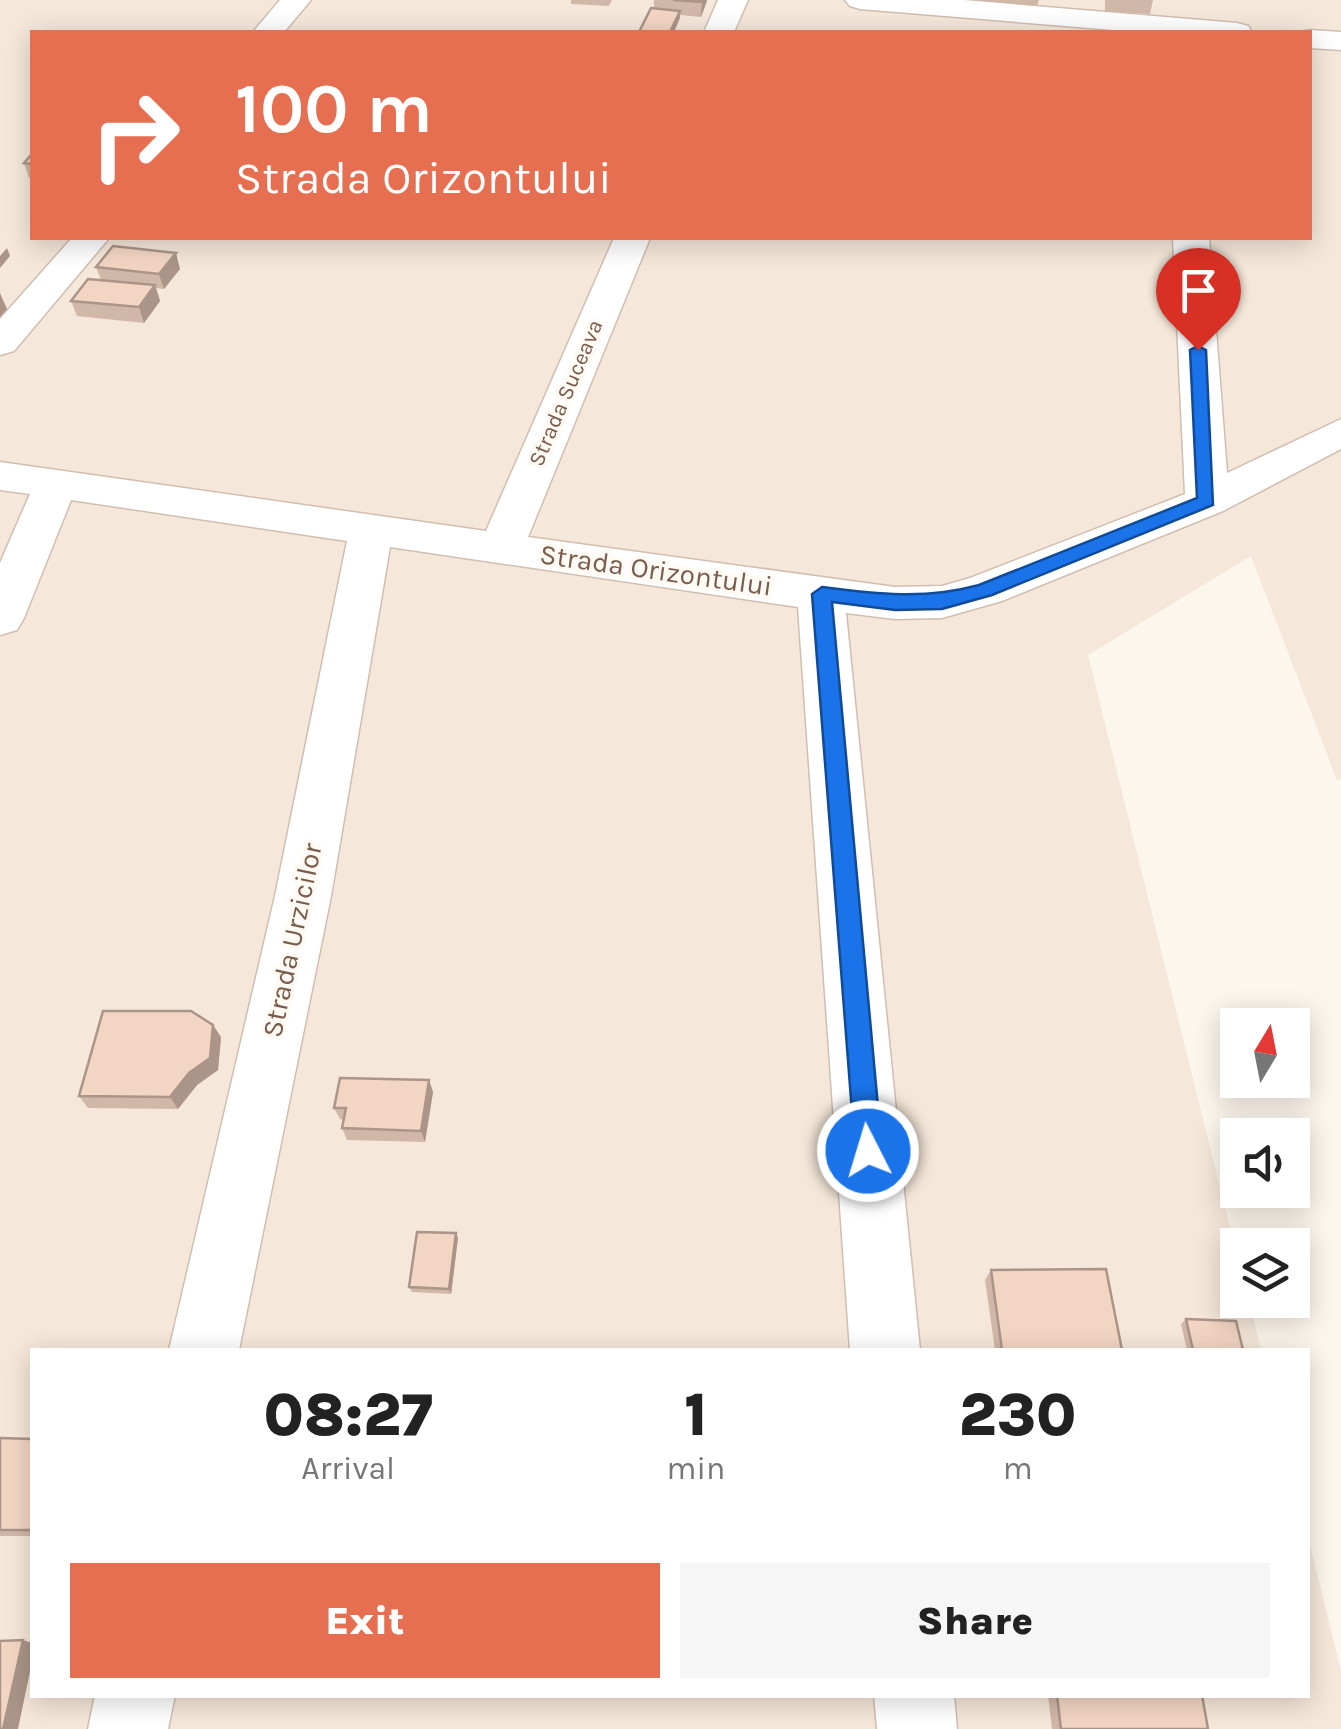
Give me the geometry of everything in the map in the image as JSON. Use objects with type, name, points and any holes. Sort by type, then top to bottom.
[{"type":"street","points":[[270,30],[296,0]]},
{"type":"street","points":[[720,30],[732,0]]},
{"type":"street","points":[[860,0],[1178,20],[1227,30]]},
{"type":"street","points":[[1312,38],[1341,41]]},
{"type":"street","points":[[0,343],[89,240]]},
{"type":"street","name":"Strada Suceava","points":[[500,548],[631,240]]},
{"type":"street","points":[[1191,240],[1207,501]]},
{"type":"street","name":"Strada Orizontului","points":[[0,476],[822,594],[895,603],[942,602],[985,590],[1207,501],[1341,432]]},
{"type":"street","points":[[0,618],[56,484]]},
{"type":"street","name":"Strada Urzicilor","points":[[204,1348],[236,1190],[286,978],[353,604],[372,529]]},
{"type":"street","points":[[822,594],[885,1348]]},
{"type":"street","points":[[128,1729],[134,1698]]},
{"type":"street","points":[[914,1698],[917,1729]]},
{"type":"shaded area","points":[[0,0],[1341,0],[1341,780],[1337,780],[1251,556],[1088,655],[1220,1187],[1220,1208],[1225,1208],[1230,1228],[1220,1228],[1220,1318],[1253,1318],[1261,1348],[30,1348],[30,1698],[1310,1698],[1310,1544],[1341,1671],[1341,1729],[0,1729]]},
{"type":"building","points":[[651,8],[680,11],[671,30],[640,30]]},
{"type":"building","points":[[113,246],[176,253],[159,274],[96,267]]},
{"type":"building","points":[[88,279],[155,285],[139,307],[71,301]]},
{"type":"building","points":[[103,1011],[191,1011],[213,1025],[210,1058],[189,1073],[170,1097],[79,1096]]},
{"type":"building","points":[[340,1078],[429,1080],[421,1131],[342,1128],[346,1108],[334,1108]]},
{"type":"building","points":[[417,1232],[456,1233],[449,1289],[409,1287]]},
{"type":"building","points":[[1106,1269],[1122,1348],[1002,1348],[991,1270]]},
{"type":"building","points":[[1186,1319],[1236,1321],[1243,1348],[1193,1348]]},
{"type":"building","points":[[0,1438],[30,1439],[30,1530],[0,1530]]},
{"type":"building","points":[[23,1640],[3,1729],[0,1729],[0,1641]]},
{"type":"building","points":[[1057,1698],[1203,1698],[1208,1729],[1061,1729]]},
{"type":"route","points":[[868,1151],[822,594],[895,603],[942,602],[985,590],[1207,501],[1198,350]]}]
